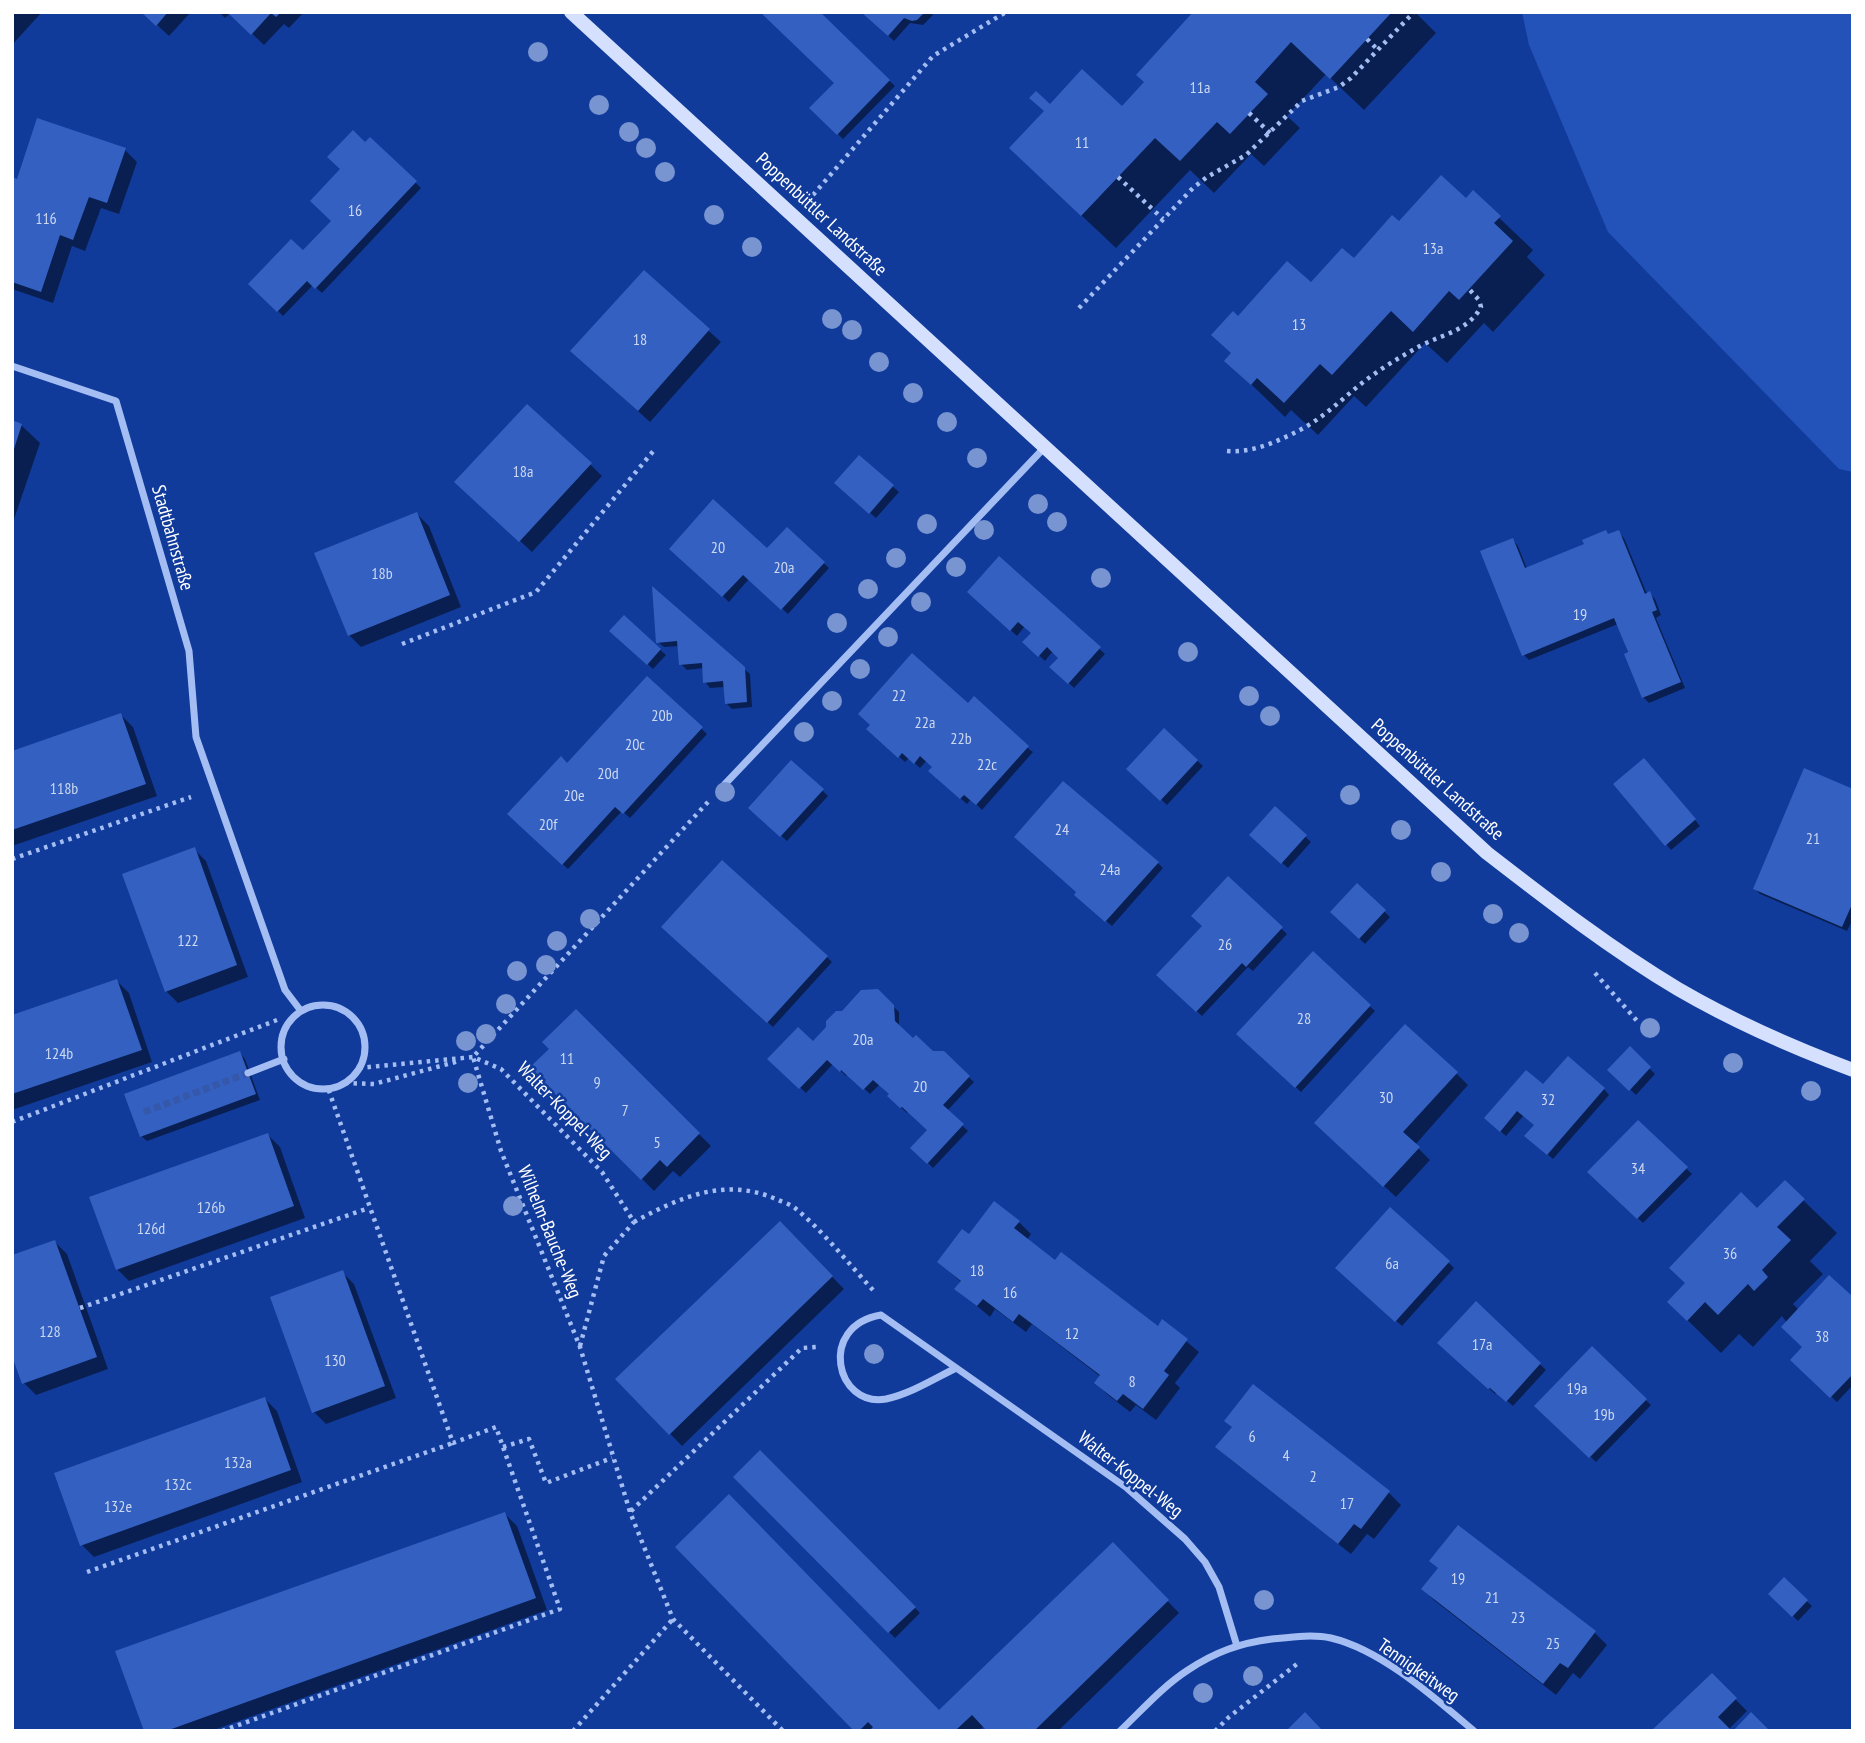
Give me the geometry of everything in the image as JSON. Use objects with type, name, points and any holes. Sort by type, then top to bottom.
[{"type":"main road","name":"Poppenbüttler Landstraße","points":[[571,12],[1487,852],[1556,907],[1680,990],[1755,1028],[1853,1070]]},
{"type":"street","name":"Stadtbahnstraße","points":[[12,366],[116,401],[189,651],[195,737],[285,990],[301,1011]]},
{"type":"street","points":[[725,784],[1044,448]]},
{"type":"street","points":[[327,1005],[341,1009],[353,1017],[361,1028],[365,1041],[364,1055],[359,1068],[345,1083],[328,1088],[311,1087],[299,1081],[290,1071],[281,1046],[290,1021],[301,1011],[313,1006],[327,1005]]},
{"type":"street","points":[[248,1073],[284,1059]]},
{"type":"street","points":[[881,1315],[857,1323],[841,1346],[839,1362],[853,1389],[873,1399],[884,1399],[956,1368]]},
{"type":"street","name":"Walter-Koppel-Weg","points":[[881,1315],[1127,1488],[1185,1539],[1205,1562],[1219,1587],[1237,1646]]},
{"type":"street","name":"Tennigkeitweg","points":[[1120,1731],[1170,1683],[1218,1652],[1250,1642],[1290,1637],[1331,1638],[1378,1659],[1410,1680],[1474,1731]]},
{"type":"path","points":[[794,216],[933,56],[1006,12]]},
{"type":"path","points":[[1079,308],[1163,219],[1207,177],[1246,155],[1302,101],[1339,87],[1351,78],[1414,12]]},
{"type":"path","points":[[1367,39],[1378,50]]},
{"type":"path","points":[[1249,113],[1270,133]]},
{"type":"path","points":[[1118,177],[1163,219]]},
{"type":"path","points":[[1227,451],[1240,452],[1268,445],[1300,430],[1395,360],[1462,328],[1476,317],[1481,307],[1479,300],[1469,289]]},
{"type":"path","points":[[402,645],[536,592],[655,450]]},
{"type":"path","points":[[345,1083],[374,1084],[473,1058],[725,784]]},
{"type":"path","points":[[12,859],[215,789]]},
{"type":"path","points":[[12,1122],[301,1011]]},
{"type":"path","points":[[359,1068],[473,1058]]},
{"type":"path","name":"Walter-Koppel-Weg","points":[[473,1058],[501,1069],[602,1172],[634,1222]]},
{"type":"path","name":"Wilhelm-Bauche-Weg","points":[[473,1058],[501,1151],[580,1346],[612,1458],[673,1619],[783,1731]]},
{"type":"path","points":[[328,1088],[453,1443]]},
{"type":"path","points":[[580,1346],[604,1256],[634,1222],[671,1202],[703,1192],[744,1188],[761,1192],[793,1206],[875,1292],[881,1315]]},
{"type":"path","points":[[79,1308],[369,1208]]},
{"type":"path","points":[[631,1512],[802,1348],[841,1346]]},
{"type":"path","points":[[87,1572],[496,1427],[561,1609],[222,1731]]},
{"type":"path","points":[[503,1447],[529,1439],[546,1483],[612,1458]]},
{"type":"path","points":[[573,1731],[673,1619]]},
{"type":"path","points":[[1215,1731],[1229,1717],[1331,1638]]},
{"type":"shaded area","points":[[1522,12],[1853,12],[1853,472],[1839,469],[1608,232],[1529,45]]},
{"type":"building","points":[[141,12],[168,12],[156,26]]},
{"type":"building","points":[[227,12],[281,12],[276,17],[271,13],[251,35]]},
{"type":"building","points":[[760,12],[820,12],[890,80],[837,135],[809,108],[834,83]]},
{"type":"building","points":[[861,12],[925,12],[917,20],[904,18],[888,36]]},
{"type":"building","points":[[1193,12],[1392,12],[1330,79],[1291,42],[1255,82],[1268,94],[1230,134],[1217,122],[1180,161],[1155,138],[1081,216],[1009,148],[1044,111],[1029,98],[1036,91],[1050,104],[1082,69],[1122,106],[1144,82],[1136,75]]},
{"type":"building","points":[[37,118],[126,148],[107,203],[89,197],[73,240],[60,235],[41,292],[12,282],[12,177],[17,179]]},
{"type":"building","points":[[353,130],[365,142],[370,137],[417,181],[315,289],[307,281],[277,312],[248,284],[291,239],[303,250],[331,221],[310,201],[340,169],[327,157]]},
{"type":"building","points":[[1441,175],[1466,198],[1473,190],[1501,216],[1494,223],[1513,241],[1459,300],[1449,291],[1413,332],[1391,311],[1332,375],[1320,364],[1284,403],[1257,378],[1251,385],[1224,361],[1231,353],[1211,335],[1233,311],[1238,316],[1287,261],[1311,282],[1342,248],[1354,258],[1392,215],[1399,221]]},
{"type":"building","points":[[644,270],[710,329],[638,411],[570,351]]},
{"type":"building","points":[[527,404],[592,463],[519,542],[454,482]]},
{"type":"building","points":[[12,420],[22,424],[13,452],[12,452]]},
{"type":"building","points":[[859,455],[894,485],[869,514],[834,483]]},
{"type":"building","points":[[713,499],[767,548],[787,527],[825,562],[781,610],[743,575],[722,597],[669,549]]},
{"type":"building","points":[[417,512],[450,595],[348,636],[314,553]]},
{"type":"building","points":[[1606,530],[1608,534],[1619,530],[1645,594],[1650,591],[1657,610],[1652,612],[1681,682],[1642,698],[1624,654],[1628,652],[1614,618],[1522,656],[1480,551],[1513,538],[1525,568],[1584,544],[1582,540]]},
{"type":"building","points":[[999,556],[1101,647],[1068,684],[1049,667],[1058,658],[1047,647],[1038,657],[1022,642],[1031,633],[1018,622],[1010,631],[967,592]]},
{"type":"building","points":[[652,586],[745,667],[747,702],[725,704],[723,681],[703,683],[702,663],[679,665],[677,641],[656,643]]},
{"type":"building","points":[[624,615],[661,649],[647,665],[609,631]]},
{"type":"building","points":[[912,653],[968,703],[974,696],[1029,746],[976,805],[964,795],[960,799],[928,771],[932,767],[920,756],[914,764],[902,753],[898,758],[866,729],[870,725],[858,714]]},
{"type":"building","points":[[647,676],[703,727],[623,814],[615,807],[562,865],[507,814],[561,756],[567,763]]},
{"type":"building","points":[[121,713],[146,784],[12,830],[12,751]]},
{"type":"building","points":[[1164,728],[1198,760],[1160,801],[1126,769]]},
{"type":"building","points":[[1644,758],[1696,819],[1665,846],[1613,784]]},
{"type":"building","points":[[791,760],[824,789],[780,837],[748,808]]},
{"type":"building","points":[[1804,768],[1853,789],[1853,902],[1842,927],[1753,889]]},
{"type":"building","points":[[1063,781],[1159,862],[1105,922],[1074,895],[1076,892],[1014,837]]},
{"type":"building","points":[[1275,806],[1307,835],[1281,864],[1249,835]]},
{"type":"building","points":[[195,847],[237,965],[165,992],[122,874]]},
{"type":"building","points":[[722,860],[828,956],[767,1023],[661,927]]},
{"type":"building","points":[[1228,876],[1283,927],[1246,967],[1242,963],[1196,1012],[1156,975],[1202,926],[1191,916]]},
{"type":"building","points":[[1357,883],[1386,910],[1359,939],[1330,912]]},
{"type":"building","points":[[1313,951],[1371,1005],[1295,1088],[1236,1034]]},
{"type":"building","points":[[117,979],[142,1050],[12,1094],[12,1015]]},
{"type":"building","points":[[878,989],[894,1005],[895,1021],[913,1038],[916,1035],[933,1051],[944,1051],[970,1076],[943,1105],[964,1124],[927,1164],[910,1148],[927,1130],[887,1096],[889,1094],[873,1080],[863,1090],[827,1060],[799,1089],[767,1059],[798,1027],[813,1041],[826,1027],[826,1021],[836,1011],[842,1011],[861,990]]},
{"type":"building","points":[[576,1009],[700,1133],[667,1167],[660,1160],[641,1180],[529,1068],[549,1049],[542,1042]]},
{"type":"building","points":[[1405,1024],[1458,1072],[1403,1132],[1420,1147],[1383,1187],[1314,1123]]},
{"type":"building","points":[[1630,1046],[1651,1067],[1629,1091],[1607,1070]]},
{"type":"building","points":[[240,1051],[256,1094],[140,1137],[124,1094]]},
{"type":"building","points":[[1568,1056],[1605,1088],[1547,1155],[1524,1136],[1534,1125],[1517,1111],[1500,1132],[1484,1118],[1526,1070],[1543,1084]]},
{"type":"building","points":[[1638,1120],[1688,1167],[1637,1219],[1587,1172]]},
{"type":"building","points":[[268,1133],[294,1206],[116,1270],[89,1197]]},
{"type":"building","points":[[1785,1180],[1805,1199],[1777,1227],[1791,1240],[1762,1270],[1768,1277],[1754,1291],[1748,1284],[1718,1315],[1705,1302],[1687,1321],[1667,1302],[1685,1283],[1669,1268],[1741,1192],[1757,1208]]},
{"type":"building","points":[[994,1201],[1020,1221],[1014,1228],[1055,1260],[1061,1252],[1158,1326],[1162,1319],[1188,1339],[1164,1371],[1169,1375],[1143,1409],[1123,1394],[1117,1401],[1094,1383],[1100,1375],[1019,1314],[1013,1322],[983,1299],[977,1306],[954,1289],[961,1281],[937,1262],[962,1229],[969,1234]]},
{"type":"building","points":[[1390,1207],[1450,1261],[1395,1322],[1335,1268]]},
{"type":"building","points":[[780,1221],[833,1276],[669,1435],[615,1379]]},
{"type":"building","points":[[55,1240],[97,1357],[22,1384],[12,1356],[12,1255]]},
{"type":"building","points":[[343,1270],[385,1386],[312,1413],[270,1297]]},
{"type":"building","points":[[1829,1275],[1851,1295],[1853,1292],[1853,1374],[1830,1398],[1790,1360],[1802,1347],[1781,1327]]},
{"type":"building","points":[[1476,1301],[1541,1363],[1506,1402],[1437,1343]]},
{"type":"building","points":[[1592,1346],[1647,1399],[1589,1458],[1534,1406]]},
{"type":"building","points":[[1253,1384],[1390,1491],[1361,1529],[1354,1524],[1338,1544],[1215,1447],[1232,1427],[1224,1421]]},
{"type":"building","points":[[265,1397],[291,1470],[80,1546],[54,1473]]},
{"type":"building","points":[[760,1450],[916,1607],[888,1633],[733,1477]]},
{"type":"building","points":[[729,1494],[939,1710],[1113,1542],[1169,1600],[1034,1731],[987,1731],[972,1715],[958,1731],[869,1731],[873,1727],[868,1722],[859,1731],[854,1731],[675,1547]]},
{"type":"building","points":[[505,1512],[536,1598],[166,1731],[144,1731],[115,1651]]},
{"type":"building","points":[[1458,1525],[1596,1631],[1568,1668],[1560,1663],[1543,1684],[1421,1589],[1438,1568],[1429,1561]]},
{"type":"building","points":[[1784,1577],[1808,1600],[1792,1617],[1768,1594]]},
{"type":"building","points":[[1712,1673],[1737,1698],[1718,1717],[1732,1731],[1651,1731]]},
{"type":"building","points":[[1305,1712],[1323,1731],[1286,1731]]},
{"type":"building","points":[[1751,1712],[1770,1731],[1733,1731]]},
{"type":"tunnel","points":[[144,1112],[248,1073]]}]
